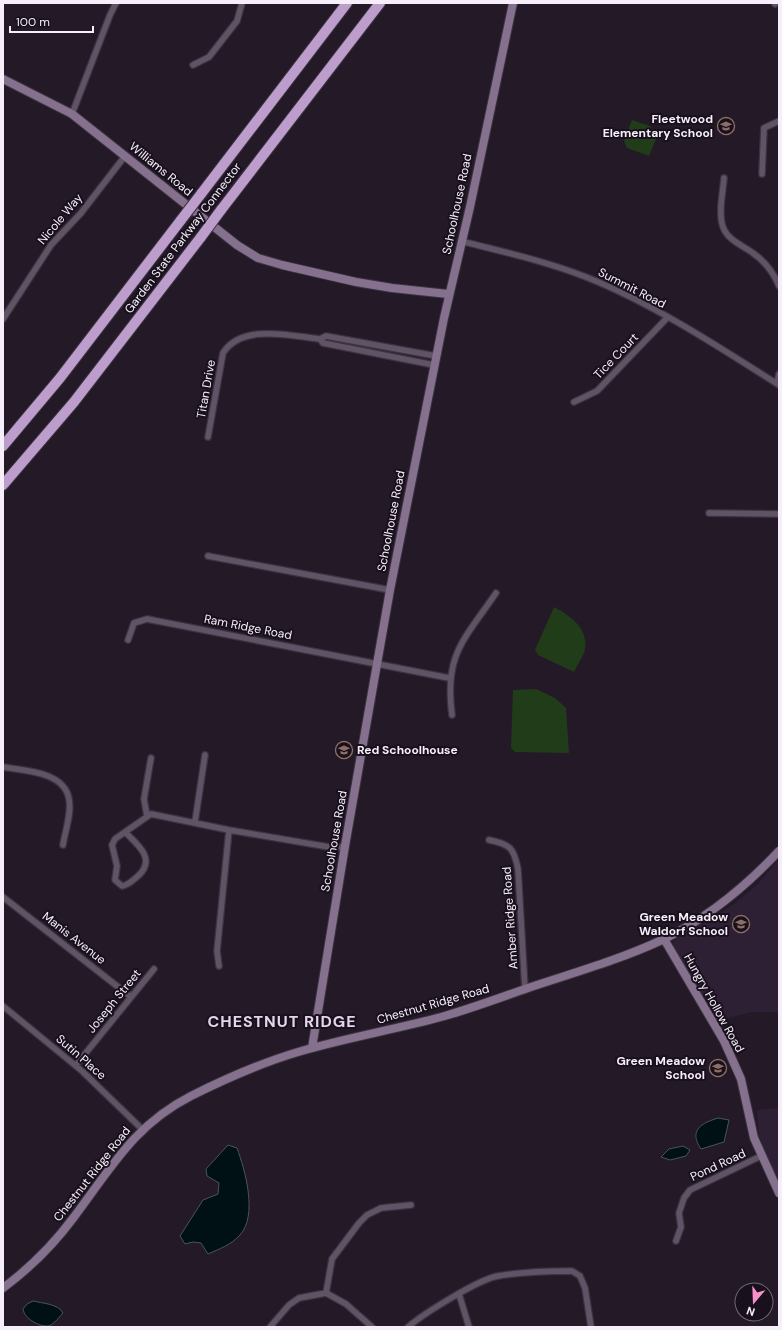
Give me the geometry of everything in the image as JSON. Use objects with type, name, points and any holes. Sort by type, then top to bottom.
[{"type":"highway","name":"Garden State Parkway Connector","points":[[3,446],[68,368],[347,3]]},
{"type":"highway","name":"Garden State Parkway Connector","points":[[3,485],[74,402],[380,3]]},
{"type":"highway","points":[[368,19],[384,3]]},
{"type":"street","points":[[72,114],[116,3]]},
{"type":"street","points":[[193,65],[209,57],[237,21],[242,3]]},
{"type":"street","name":"Schoolhouse Road","points":[[312,1048],[345,846],[390,590],[448,294],[513,3]]},
{"type":"street","name":"Williams Road","points":[[3,79],[72,114],[237,245],[258,258],[282,266],[356,282],[392,288],[448,294]]},
{"type":"street","points":[[762,174],[764,128],[779,121]]},
{"type":"street","name":"Nicole Way","points":[[3,319],[51,245],[81,213],[124,156]]},
{"type":"street","points":[[724,178],[721,210],[723,228],[736,243],[751,252],[767,265],[775,275],[779,286]]},
{"type":"street","name":"Summit Road","points":[[461,241],[587,277],[636,300],[778,384]]},
{"type":"street","name":"Tice Court","points":[[574,402],[597,391],[667,318]]},
{"type":"street","name":"Titan Drive","points":[[208,437],[223,353],[228,345],[236,339],[258,334],[320,339],[326,336],[436,356]]},
{"type":"street","name":"Titan Drive","points":[[320,339],[323,343],[434,365]]},
{"type":"street","points":[[778,384],[779,374]]},
{"type":"street","points":[[709,513],[779,514]]},
{"type":"street","points":[[208,556],[390,590]]},
{"type":"street","points":[[452,715],[450,678],[460,644],[496,593]]},
{"type":"street","name":"Ram Ridge Road","points":[[128,640],[134,623],[147,619],[323,652],[376,664]]},
{"type":"street","points":[[376,664],[450,678]]},
{"type":"street","points":[[195,822],[205,755]]},
{"type":"street","points":[[147,816],[144,799],[151,758]]},
{"type":"street","points":[[3,767],[53,778],[66,791],[69,799],[69,812],[63,845]]},
{"type":"street","points":[[125,832],[143,850],[146,861],[142,872],[127,885],[122,886],[115,880],[117,866],[112,845],[115,839],[147,816],[151,814],[229,830],[335,848],[345,846]]},
{"type":"street","points":[[219,966],[217,951],[229,830]]},
{"type":"street","name":"Amber Ridge Road","points":[[489,840],[503,842],[511,848],[516,857],[525,989]]},
{"type":"street","name":"Chestnut Ridge Road","points":[[3,1288],[32,1265],[59,1236],[116,1159],[142,1129],[157,1117],[191,1096],[256,1067],[312,1048],[444,1017],[601,965],[664,939],[732,895],[779,851]]},
{"type":"street","name":"Manis Avenue","points":[[3,897],[131,997]]},
{"type":"street","name":"Hungry Hollow Road","points":[[664,939],[724,1041],[741,1079],[754,1138],[779,1193]]},
{"type":"street","name":"Joseph Street","points":[[76,1065],[154,969]]},
{"type":"street","name":"Sutin Place","points":[[3,1006],[76,1065],[142,1129]]},
{"type":"street","name":"Pond Road","points":[[676,1241],[681,1228],[679,1214],[684,1198],[690,1190],[761,1156]]},
{"type":"street","points":[[326,1293],[332,1259],[359,1223],[367,1215],[381,1208],[411,1205]]},
{"type":"street","points":[[408,1327],[421,1315],[486,1279],[498,1276],[572,1270],[580,1276],[585,1288],[591,1327]]},
{"type":"street","points":[[270,1327],[289,1305],[300,1298],[326,1293],[346,1304],[372,1327]]},
{"type":"street","points":[[459,1294],[469,1327]]},
{"type":"shaded area","name":"Green Meadow Waldorf School","points":[[779,859],[779,1012],[752,1012],[715,1021],[672,946],[675,940],[730,907],[757,885]]},
{"type":"shaded area","points":[[779,1108],[779,1188],[759,1136],[757,1110]]},
{"type":"shaded area","points":[[718,1118],[729,1120],[724,1142],[701,1149],[697,1142],[696,1132],[702,1125]]},
{"type":"shaded area","points":[[228,1145],[237,1148],[243,1168],[248,1192],[248,1216],[240,1235],[225,1246],[208,1254],[201,1243],[193,1242],[185,1244],[180,1236],[203,1200],[218,1194],[219,1183],[207,1176],[206,1169]]},
{"type":"shaded area","points":[[683,1146],[690,1150],[686,1156],[670,1160],[661,1157],[669,1149]]},
{"type":"shaded area","points":[[33,1301],[54,1306],[63,1313],[51,1325],[43,1326],[38,1324],[30,1320],[24,1313],[23,1309],[27,1304]]},
{"type":"green space","points":[[632,120],[650,126],[656,139],[649,156],[627,148],[624,141]]},
{"type":"green space","points":[[554,607],[573,619],[585,637],[584,653],[574,672],[538,655],[535,650]]},
{"type":"green space","points":[[536,689],[555,698],[566,708],[569,753],[515,752],[511,748],[513,690]]},
{"type":"place","name":"Fleetwood Elementary School","points":[[726,126]]},
{"type":"place","name":"Red Schoolhouse","points":[[344,750]]},
{"type":"place","name":"Green Meadow Waldorf School","points":[[741,924]]},
{"type":"place","name":"Green Meadow School","points":[[718,1068]]},
{"type":"district","name":"CHESTNUT RIDGE","points":[[282,1021]]}]
